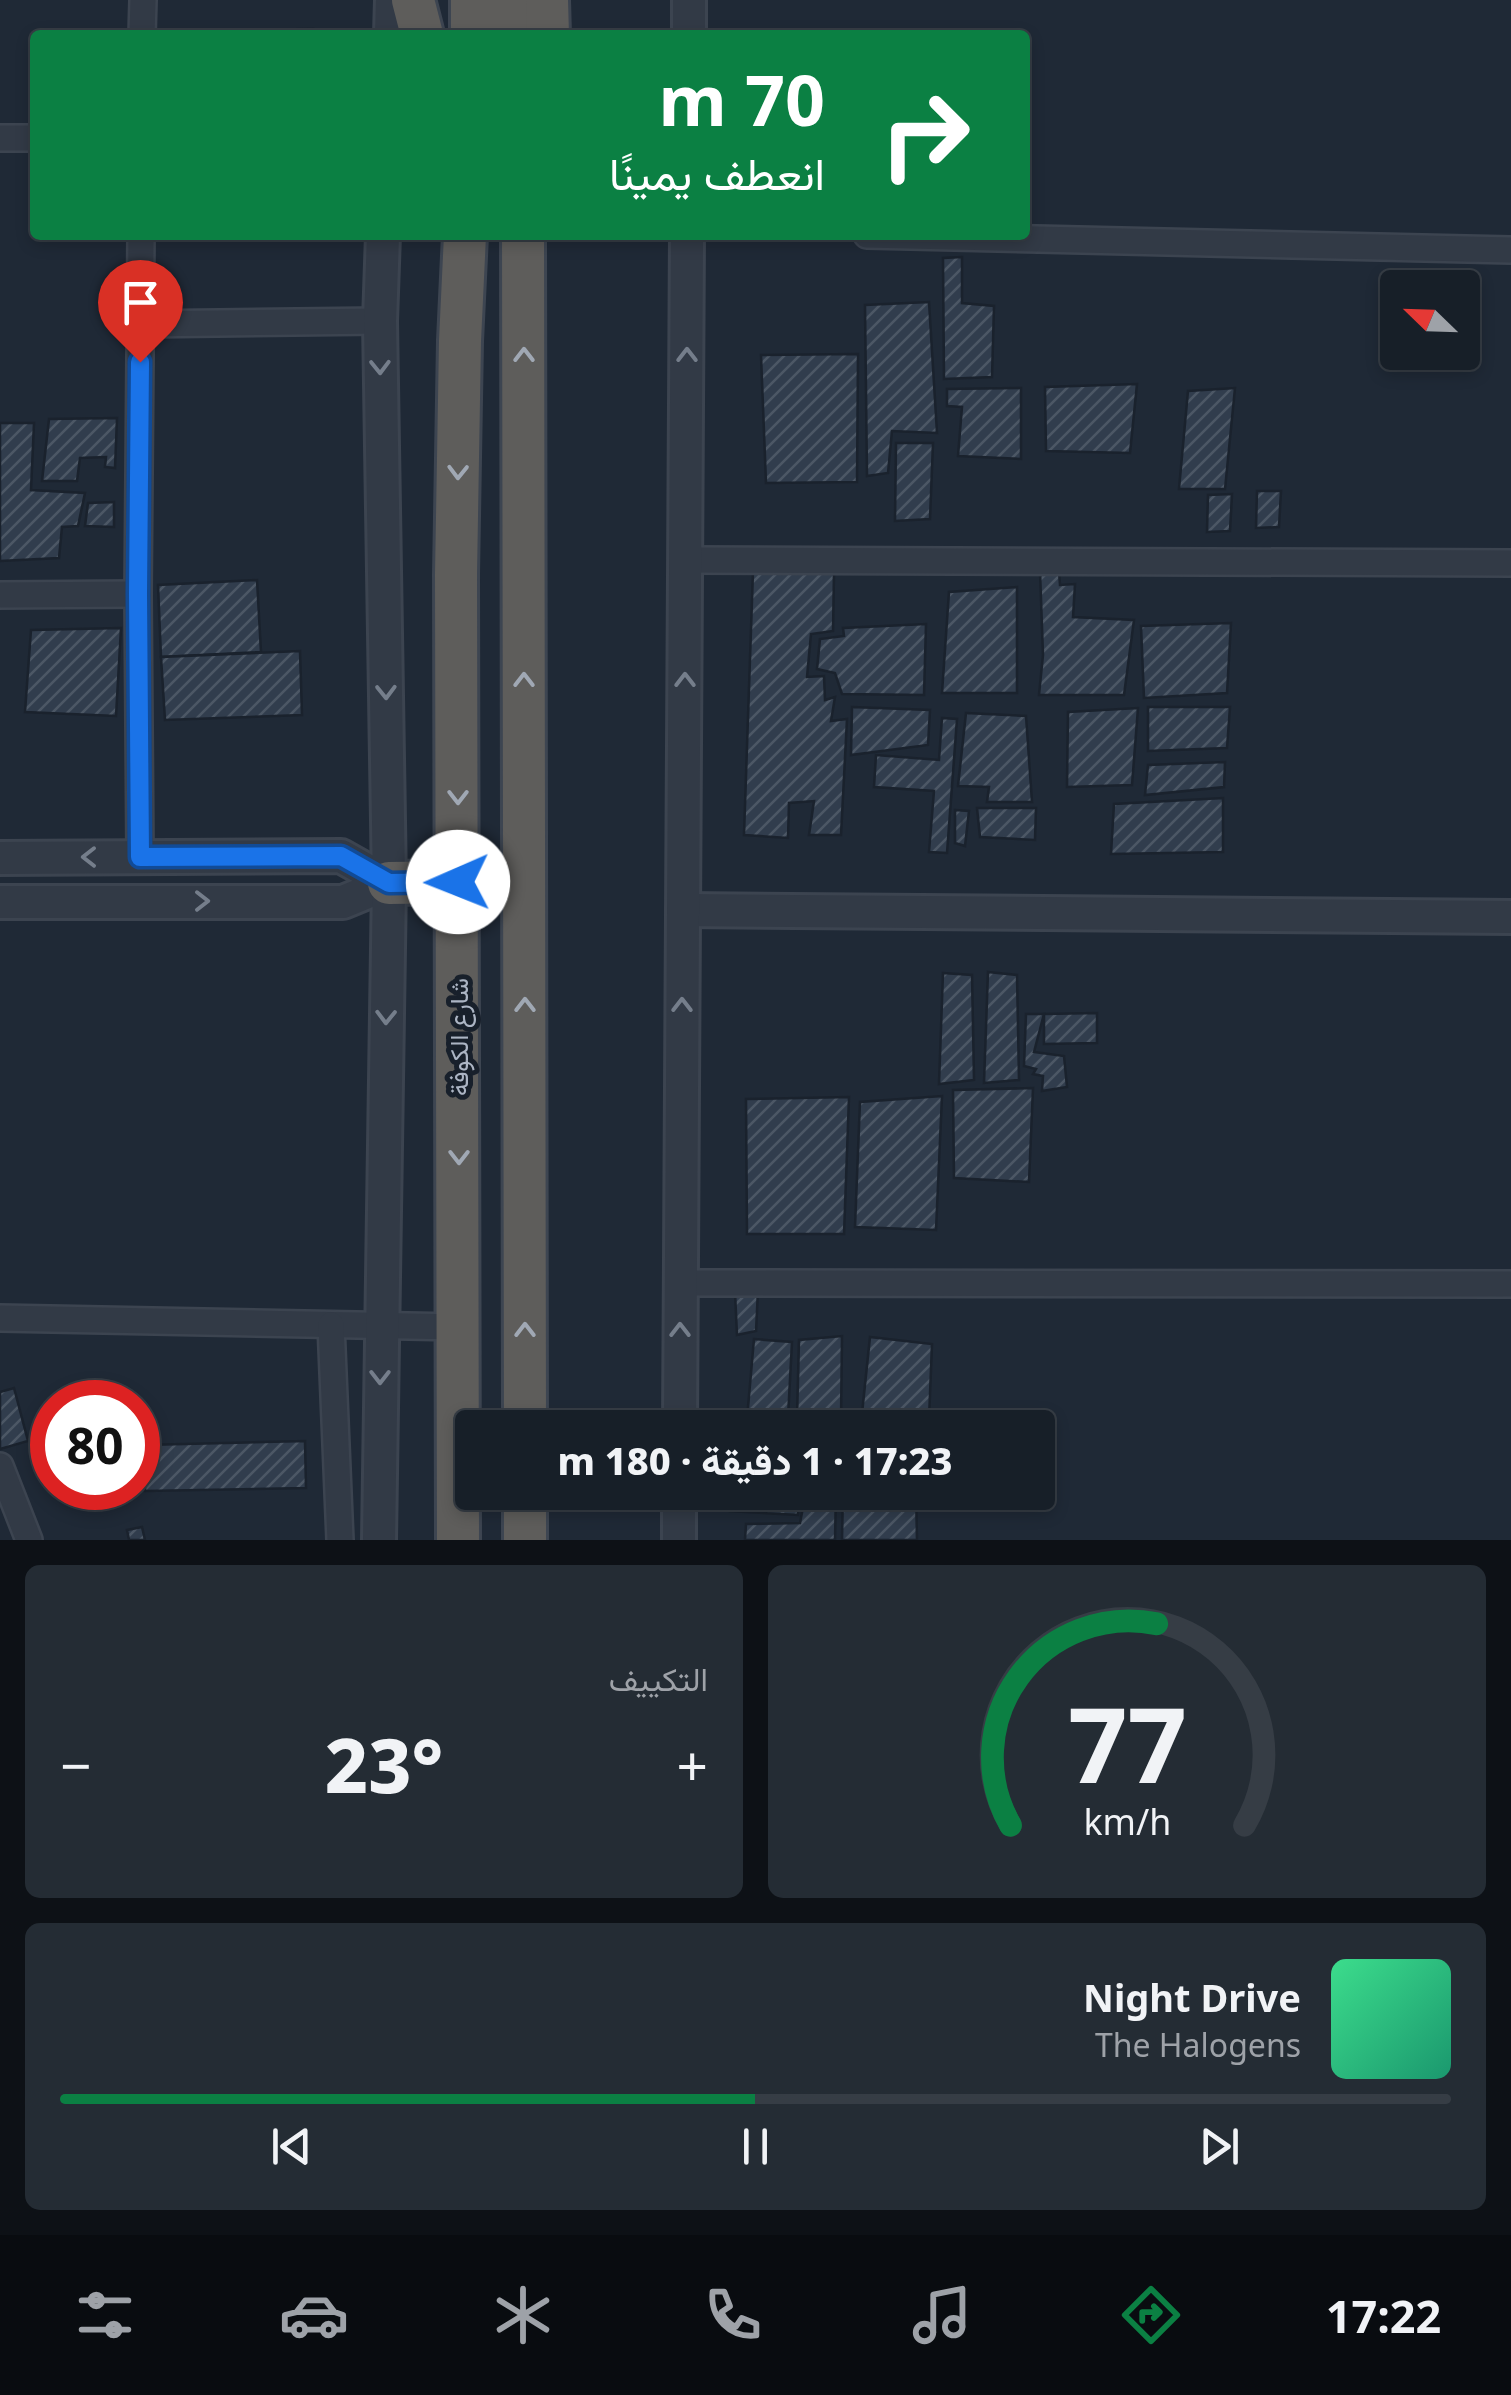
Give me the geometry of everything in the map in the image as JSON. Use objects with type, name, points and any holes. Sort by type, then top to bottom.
[{"type":"highway","points":[[413,0],[421,30]]},
{"type":"highway","points":[[472,0],[472,30]]},
{"type":"highway","points":[[512,0],[513,30]]},
{"type":"highway","points":[[548,0],[548,30]]},
{"type":"highway","name":"شارع الكوفة","points":[[458,1540],[456,575],[465,240]]},
{"type":"highway","points":[[524,240],[525,1410]]},
{"type":"highway","points":[[389,883],[458,882]]},
{"type":"highway","points":[[525,1510],[525,1540]]},
{"type":"street","points":[[142,30],[143,0]]},
{"type":"street","points":[[391,30],[392,0]]},
{"type":"street","points":[[689,0],[689,30]]},
{"type":"street","points":[[0,138],[30,138]]},
{"type":"street","points":[[1030,239],[1511,250]]},
{"type":"street","points":[[140,857],[141,240]]},
{"type":"street","points":[[379,1540],[389,883],[380,321],[383,240]]},
{"type":"street","points":[[680,1410],[688,240]]},
{"type":"street","points":[[141,324],[380,321]]},
{"type":"street","points":[[686,560],[1511,562]]},
{"type":"street","points":[[0,595],[138,594]]},
{"type":"street","points":[[0,858],[341,856],[389,883]]},
{"type":"street","points":[[0,902],[343,902],[389,883]]},
{"type":"street","points":[[683,910],[1511,917]]},
{"type":"street","points":[[681,1283],[1511,1284]]},
{"type":"street","points":[[0,1318],[460,1327]]},
{"type":"street","points":[[331,1325],[340,1540]]},
{"type":"street","points":[[0,1466],[29,1540]]},
{"type":"street","points":[[679,1510],[679,1540]]},
{"type":"building","points":[[962,257],[962,303],[994,306],[992,377],[944,379],[943,258]]},
{"type":"building","points":[[929,302],[937,433],[892,431],[888,473],[867,476],[865,305]]},
{"type":"building","points":[[858,354],[857,482],[766,483],[761,355]]},
{"type":"building","points":[[1137,384],[1130,453],[1046,451],[1045,387]]},
{"type":"building","points":[[1021,388],[1021,459],[958,456],[962,407],[947,406],[947,389]]},
{"type":"building","points":[[1235,388],[1225,489],[1179,489],[1188,391]]},
{"type":"building","points":[[117,418],[115,468],[105,467],[106,457],[80,458],[77,481],[42,481],[49,419]]},
{"type":"building","points":[[0,423],[34,423],[31,490],[85,493],[78,526],[62,527],[59,558],[0,561]]},
{"type":"building","points":[[896,443],[933,443],[930,519],[895,521]]},
{"type":"building","points":[[1257,491],[1281,491],[1279,527],[1256,528]]},
{"type":"building","points":[[1232,494],[1230,531],[1207,532],[1208,495]]},
{"type":"building","points":[[114,502],[114,527],[85,526],[88,503]]},
{"type":"building","points":[[753,571],[834,572],[833,631],[811,634],[807,677],[824,676],[825,700],[835,697],[831,721],[847,719],[841,835],[809,835],[814,801],[789,803],[788,838],[744,835]]},
{"type":"building","points":[[1040,571],[1059,571],[1060,585],[1075,584],[1073,617],[1134,620],[1124,695],[1039,695],[1043,655]]},
{"type":"building","points":[[257,580],[261,652],[161,657],[158,585]]},
{"type":"building","points":[[1017,587],[1017,693],[942,693],[949,592]]},
{"type":"building","points":[[1231,623],[1227,693],[1144,698],[1141,626]]},
{"type":"building","points":[[926,624],[924,695],[842,694],[835,673],[817,669],[820,639],[844,636],[843,628]]},
{"type":"building","points":[[121,628],[116,716],[25,712],[31,630]]},
{"type":"building","points":[[300,651],[302,715],[165,720],[161,657]]},
{"type":"building","points":[[852,707],[930,710],[928,745],[851,755]]},
{"type":"building","points":[[1148,707],[1230,707],[1227,748],[1148,751]]},
{"type":"building","points":[[1138,708],[1132,785],[1067,787],[1068,712]]},
{"type":"building","points":[[966,713],[1026,716],[1032,802],[987,802],[989,787],[958,786]]},
{"type":"building","points":[[942,718],[957,719],[947,853],[929,852],[934,791],[874,787],[876,755],[939,760]]},
{"type":"building","points":[[1225,762],[1224,787],[1145,795],[1148,765]]},
{"type":"building","points":[[1223,798],[1223,852],[1111,854],[1114,804]]},
{"type":"building","points":[[977,808],[1036,808],[1035,840],[980,837]]},
{"type":"building","points":[[955,810],[969,811],[965,846],[955,843]]},
{"type":"building","points":[[988,972],[1017,975],[1019,1080],[984,1083]]},
{"type":"building","points":[[943,973],[972,975],[974,1080],[939,1084]]},
{"type":"building","points":[[1097,1013],[1097,1043],[1044,1044],[1044,1014]]},
{"type":"building","points":[[1026,1014],[1044,1014],[1034,1052],[1064,1056],[1067,1087],[1042,1091],[1043,1076],[1024,1066]]},
{"type":"building","points":[[1033,1088],[1029,1182],[954,1178],[953,1090]]},
{"type":"building","points":[[942,1096],[936,1230],[855,1227],[860,1102]]},
{"type":"building","points":[[849,1097],[844,1234],[747,1234],[746,1099]]},
{"type":"building","points":[[758,1290],[756,1331],[737,1335],[735,1292]]},
{"type":"building","points":[[842,1336],[841,1410],[797,1410],[799,1340]]},
{"type":"building","points":[[870,1337],[932,1344],[929,1410],[862,1410]]},
{"type":"building","points":[[754,1339],[792,1342],[788,1410],[748,1410]]},
{"type":"building","points":[[14,1388],[28,1441],[0,1449],[0,1392]]},
{"type":"building","points":[[305,1441],[306,1488],[160,1491],[160,1445]]},
{"type":"building","points":[[798,1510],[798,1515],[730,1511]]},
{"type":"building","points":[[802,1510],[836,1510],[835,1540],[745,1540],[746,1524],[800,1523]]},
{"type":"building","points":[[843,1510],[916,1510],[917,1540],[842,1540]]},
{"type":"building","points":[[142,1527],[145,1540],[129,1540],[127,1530]]},
{"type":"route","points":[[140,362],[140,857],[341,856],[389,883],[458,882]]}]
